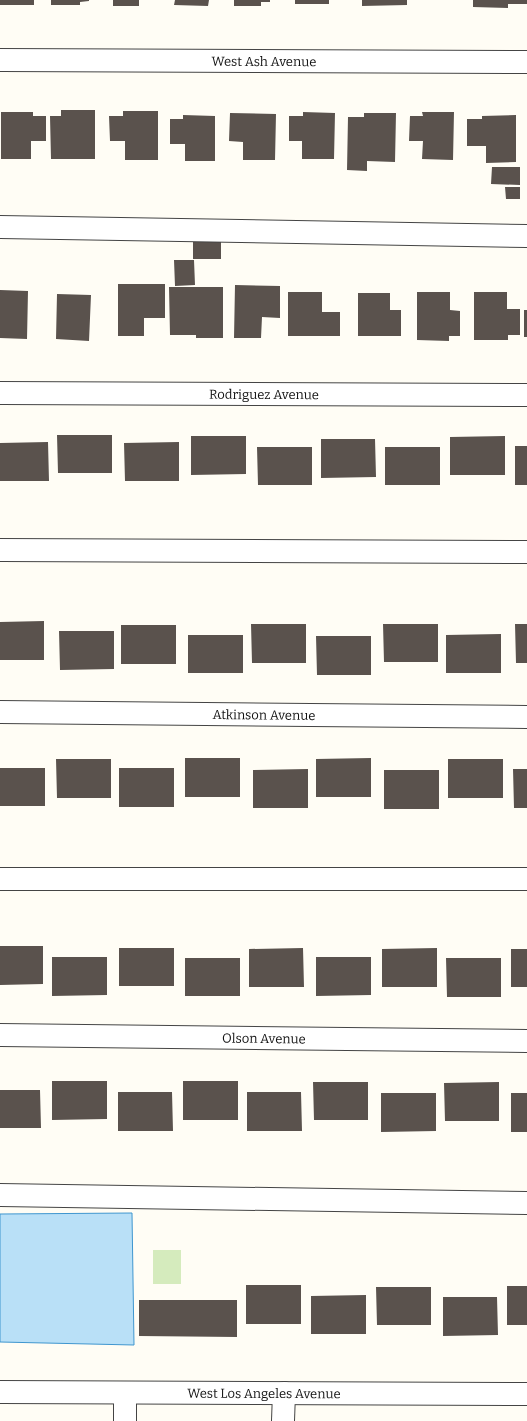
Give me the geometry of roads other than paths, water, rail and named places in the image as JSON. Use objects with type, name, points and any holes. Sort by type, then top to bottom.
[{"type":"street","name":"West Ash Avenue","points":[[0,60],[527,62]]},
{"type":"street","points":[[0,227],[527,236]]},
{"type":"street","name":"Rodriguez Avenue","points":[[0,393],[527,395]]},
{"type":"street","points":[[0,550],[527,552]]},
{"type":"street","name":"Atkinson Avenue","points":[[0,712],[527,718]]},
{"type":"street","points":[[0,879],[527,879]]},
{"type":"street","name":"Olson Avenue","points":[[0,1035],[527,1041]]},
{"type":"street","points":[[0,1195],[527,1203]]},
{"type":"street","name":"West Los Angeles Avenue","points":[[0,1392],[527,1394]]},
{"type":"street","points":[[125,1393],[125,1421]]},
{"type":"street","points":[[283,1421],[284,1393]]},
{"type":"water","points":[[132,1213],[134,1345],[0,1342],[0,1214]]}]
